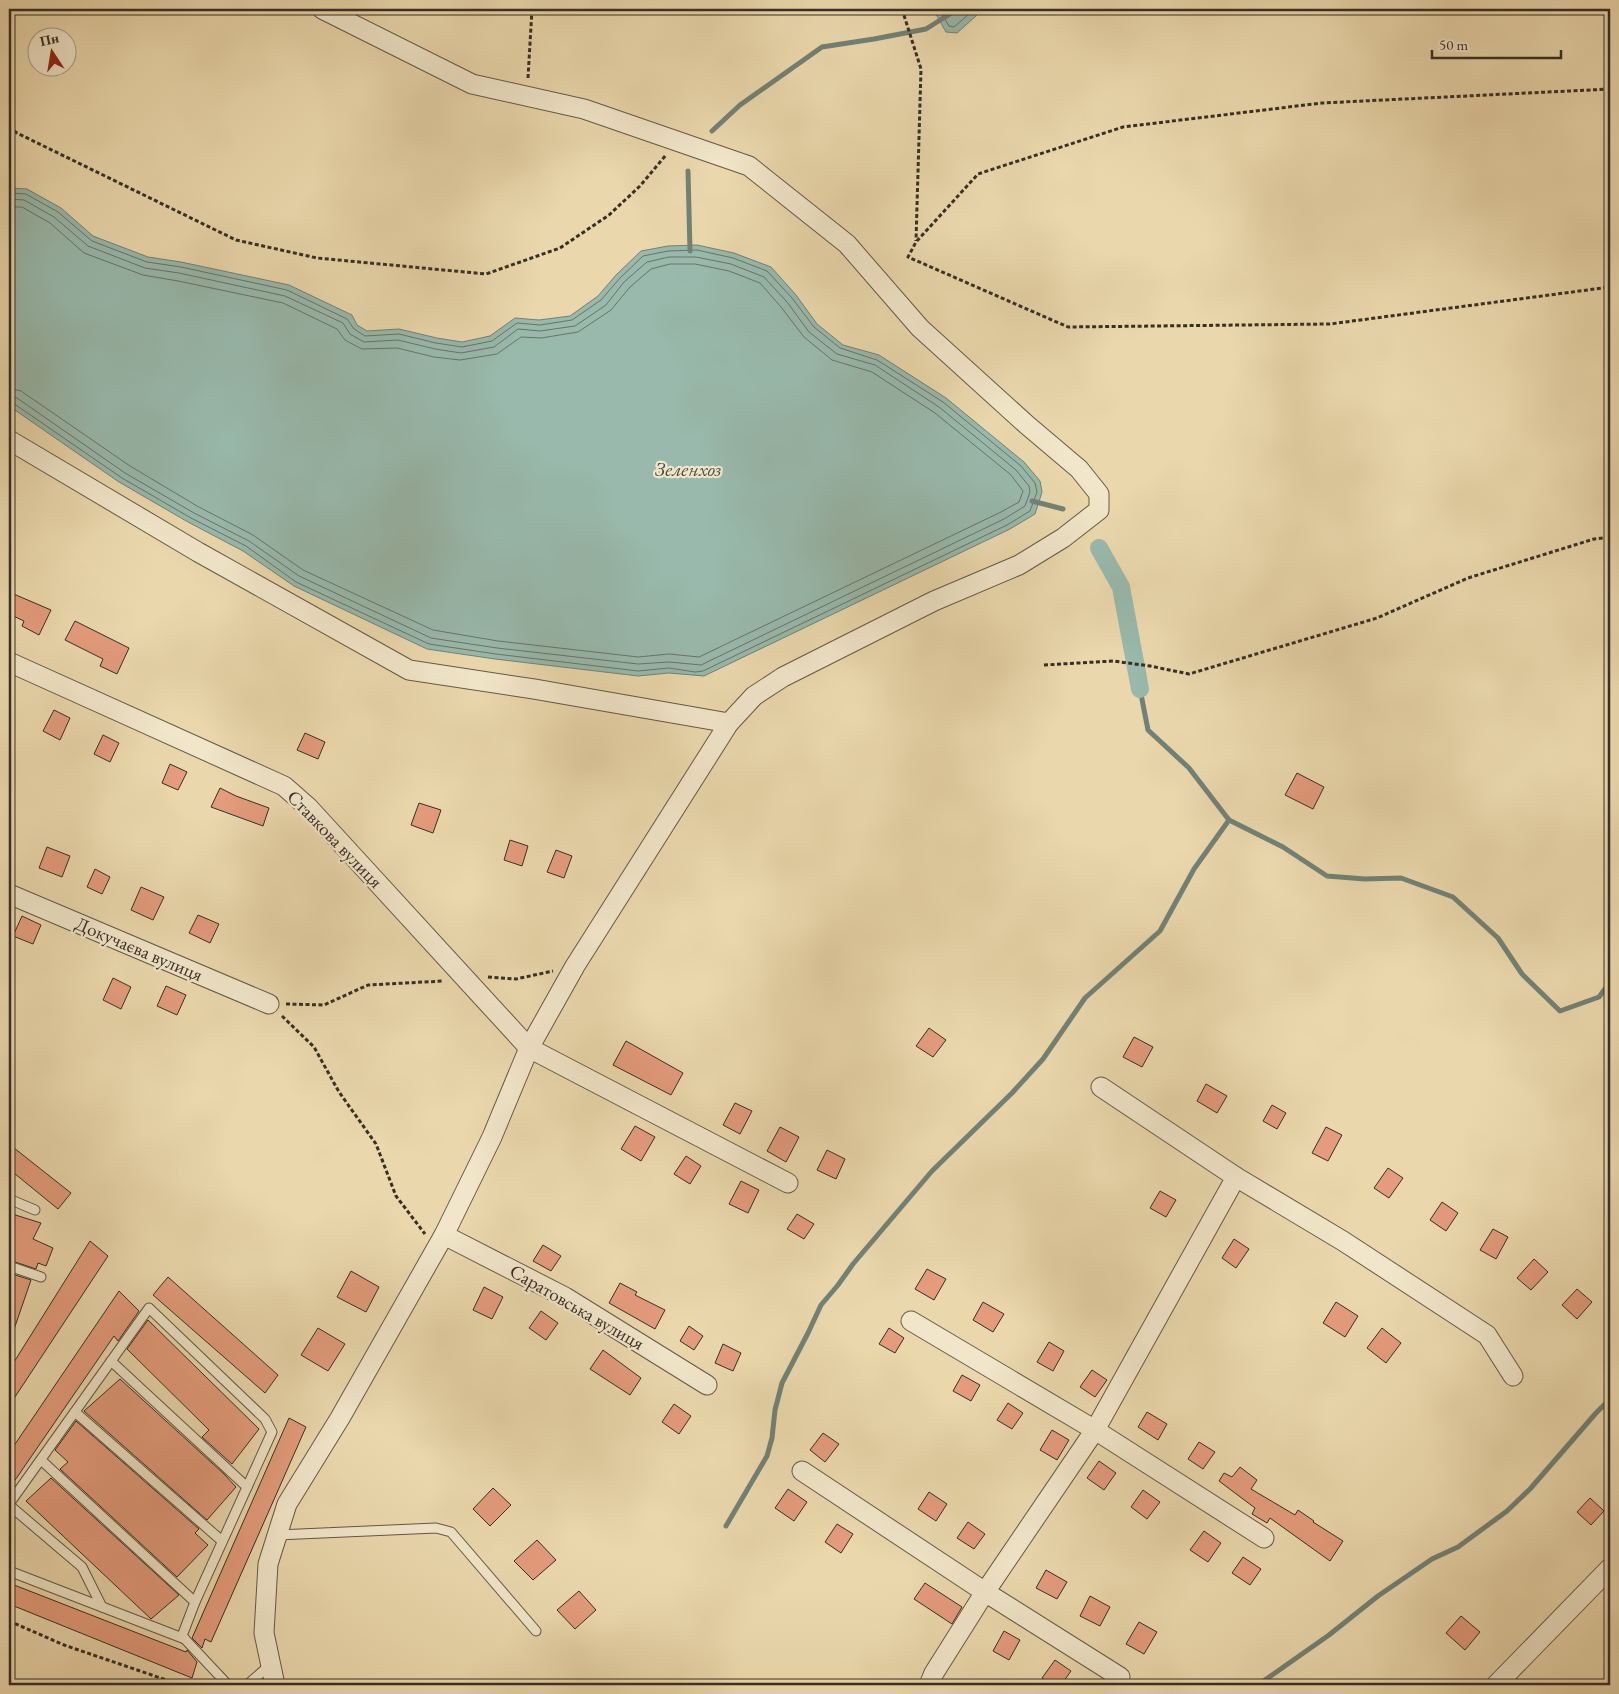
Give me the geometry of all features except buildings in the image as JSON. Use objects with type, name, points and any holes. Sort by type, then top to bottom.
[{"type":"street","points":[[275,1685],[264,1633],[268,1564],[288,1504],[340,1418],[440,1242],[492,1137],[529,1048],[575,966],[729,723],[754,696],[784,678],[934,601],[1019,565],[1063,538],[1099,510],[1099,494],[1080,469],[1027,425],[920,328],[846,244],[750,166],[584,109],[472,84],[322,9]]},
{"type":"street","points":[[9,440],[198,552],[409,670],[534,689],[729,723]]},
{"type":"street","name":"Ставкова вулиця","points":[[9,662],[284,786],[309,808],[529,1048]]},
{"type":"street","name":"Докучаєва вулиця","points":[[9,894],[269,1004]]},
{"type":"street","points":[[529,1048],[788,1183]]},
{"type":"street","points":[[1102,1087],[1236,1177],[1343,1241],[1486,1335],[1513,1376]]},
{"type":"street","points":[[929,1685],[934,1673],[985,1592],[1095,1430],[1236,1177]]},
{"type":"street","name":"Саратовська вулиця","points":[[440,1242],[565,1296],[707,1385]]},
{"type":"street","points":[[911,1321],[1095,1430],[1264,1538]]},
{"type":"street","points":[[802,1471],[985,1592],[1120,1676]]},
{"type":"street","points":[[1496,1685],[1610,1568]]},
{"type":"lane","points":[[9,1199],[35,1210]]},
{"type":"lane","points":[[9,1266],[41,1277]]},
{"type":"lane","points":[[102,1607],[82,1567],[9,1505],[149,1308],[265,1419],[272,1432],[195,1602],[182,1636],[228,1685]]},
{"type":"lane","points":[[112,1361],[247,1487]]},
{"type":"lane","points":[[75,1412],[222,1542]]},
{"type":"lane","points":[[40,1460],[195,1602]]},
{"type":"lane","points":[[277,1535],[436,1528],[451,1532],[536,1631]]},
{"type":"lane","points":[[9,1571],[185,1639]]},
{"type":"lane","points":[[246,1685],[270,1665]]},
{"type":"path","points":[[526,96],[532,9]]},
{"type":"path","points":[[902,9],[921,69],[916,242]]},
{"type":"path","points":[[1610,89],[1322,103],[1123,127],[978,174],[916,242],[908,257],[1068,327],[1330,324],[1610,287]]},
{"type":"path","points":[[9,127],[17,133],[236,240],[317,258],[486,274],[560,248],[609,215],[640,186],[678,141]]},
{"type":"path","points":[[1044,665],[1113,661],[1190,674],[1377,618],[1468,578],[1594,539],[1610,537]]},
{"type":"path","points":[[269,1004],[324,1005],[368,985],[443,981],[460,974],[516,980],[575,966]]},
{"type":"path","points":[[269,1004],[314,1047],[339,1092],[376,1144],[396,1196],[440,1242]]},
{"type":"path","points":[[9,1621],[64,1645],[181,1685]]},
{"type":"water","points":[[933,9],[981,9],[957,33],[946,32]]},
{"type":"water","name":"Зеленхоз","points":[[9,188],[27,189],[61,208],[93,236],[148,257],[181,262],[289,285],[352,315],[357,325],[367,331],[399,329],[462,342],[490,336],[515,318],[539,320],[570,316],[598,296],[641,251],[668,246],[697,245],[734,253],[771,267],[796,295],[817,324],[843,345],[879,355],[946,398],[1024,462],[1040,481],[1042,492],[1035,514],[1010,529],[704,676],[669,673],[638,676],[427,649],[294,586],[243,551],[119,482],[9,406]]},
{"type":"waterway","points":[[712,131],[740,105],[822,47],[926,29],[955,9]]},
{"type":"waterway","points":[[688,171],[690,251]]},
{"type":"waterway","points":[[1032,501],[1063,509]]},
{"type":"waterway","points":[[1099,548],[1121,587],[1140,689]]},
{"type":"waterway","points":[[1140,689],[1148,730],[1189,768],[1229,820],[1283,847],[1327,876],[1365,879],[1401,878],[1453,897],[1498,938],[1522,974],[1560,1011],[1599,997],[1610,982]]},
{"type":"waterway","points":[[726,1526],[767,1456],[782,1383],[821,1305],[853,1264],[932,1171],[1012,1093],[1043,1059],[1085,998],[1160,931],[1194,869],[1229,820]]},
{"type":"waterway","points":[[1258,1685],[1329,1635],[1378,1596],[1432,1559],[1458,1547],[1507,1511],[1530,1489],[1610,1399]]}]
